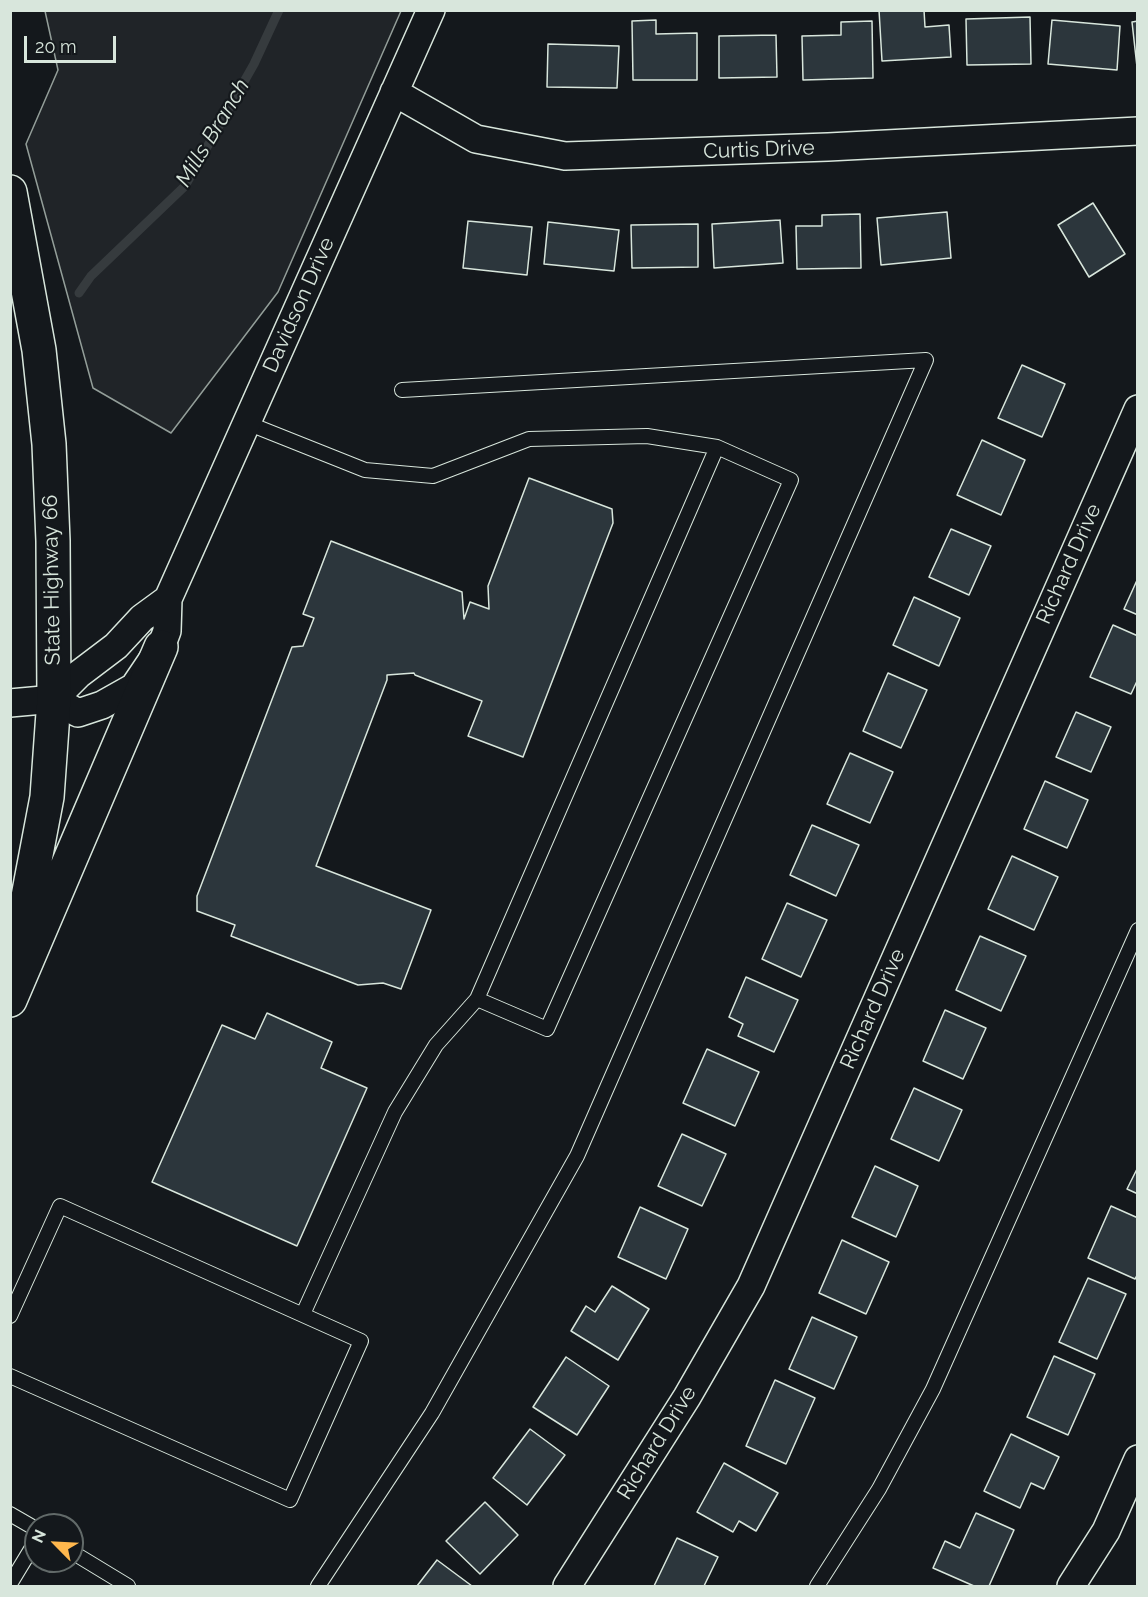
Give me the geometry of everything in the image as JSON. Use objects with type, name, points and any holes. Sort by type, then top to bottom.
[{"type":"main road","name":"State Highway 66","points":[[10,192],[39,350],[48,444],[53,541],[54,699],[47,797],[27,902],[10,966]]},
{"type":"main road","points":[[10,1000],[161,647]]},
{"type":"street","name":"Davidson Drive","points":[[168,599],[142,618],[116,646],[79,674],[54,699],[78,713],[102,705],[134,687],[161,647],[167,631],[168,599],[431,10]]},
{"type":"street","name":"Curtis Drive","points":[[394,92],[476,139],[565,156],[828,147],[1137,131]]},
{"type":"street","name":"Richard Drive","points":[[567,1587],[687,1397],[751,1286],[1137,409]]},
{"type":"street","points":[[10,704],[54,699]]},
{"type":"street","points":[[1071,1587],[1106,1531],[1137,1459]]},
{"type":"lane","points":[[318,1587],[432,1413],[577,1156],[926,360],[402,390]]},
{"type":"lane","points":[[247,423],[365,470],[433,476],[529,439],[647,436],[717,447],[791,480],[547,1029],[477,999]]},
{"type":"lane","points":[[303,1314],[394,1112],[436,1046],[477,999],[717,447]]},
{"type":"lane","points":[[816,1587],[879,1489],[933,1389],[1137,930]]},
{"type":"lane","points":[[10,1316],[60,1206],[361,1341],[290,1500],[10,1376]]},
{"type":"lane","points":[[10,1514],[24,1522]]},
{"type":"lane","points":[[84,1560],[128,1587]]},
{"type":"lane","points":[[10,1584],[24,1561]]},
{"type":"shaded area","points":[[45,11],[401,11],[278,292],[171,433],[93,388],[26,144],[58,70]]},
{"type":"building","points":[[879,10],[924,10],[925,27],[949,25],[951,57],[882,61]]},
{"type":"building","points":[[1030,17],[1031,64],[967,65],[966,19]]},
{"type":"building","points":[[656,20],[656,34],[697,33],[697,80],[633,80],[632,21]]},
{"type":"building","points":[[1052,20],[1120,26],[1117,70],[1048,64]]},
{"type":"building","points":[[872,21],[873,78],[803,80],[802,36],[841,35],[841,22]]},
{"type":"building","points":[[1138,21],[1138,67],[1137,67],[1132,22]]},
{"type":"building","points":[[776,35],[777,77],[719,78],[719,36]]},
{"type":"building","points":[[548,44],[619,46],[617,88],[547,87]]},
{"type":"building","points":[[1093,203],[1125,254],[1089,277],[1058,225]]},
{"type":"building","points":[[947,212],[951,258],[881,265],[877,218]]},
{"type":"building","points":[[860,214],[861,268],[797,269],[796,226],[822,226],[822,215]]},
{"type":"building","points":[[780,220],[783,263],[714,268],[712,224]]},
{"type":"building","points":[[468,221],[532,227],[527,275],[463,268]]},
{"type":"building","points":[[548,222],[619,230],[614,271],[544,264]]},
{"type":"building","points":[[698,224],[698,267],[632,268],[631,225]]},
{"type":"building","points":[[1022,365],[1065,384],[1042,437],[998,418]]},
{"type":"building","points":[[982,440],[1025,460],[1001,515],[957,495]]},
{"type":"building","points":[[529,478],[612,509],[613,523],[523,757],[468,736],[482,701],[414,673],[387,675],[316,866],[431,910],[401,989],[383,983],[358,985],[231,936],[235,925],[197,911],[197,896],[292,647],[303,646],[314,618],[303,614],[331,541],[462,592],[464,619],[470,602],[489,609],[488,586]]},
{"type":"building","points":[[951,529],[991,546],[969,595],[929,577]]},
{"type":"building","points":[[1138,578],[1138,615],[1124,609]]},
{"type":"building","points":[[914,597],[960,618],[939,666],[893,645]]},
{"type":"building","points":[[1113,625],[1138,636],[1138,679],[1131,694],[1090,677]]},
{"type":"building","points":[[888,673],[927,690],[901,748],[863,731]]},
{"type":"building","points":[[1076,712],[1111,727],[1091,772],[1056,757]]},
{"type":"building","points":[[850,753],[893,772],[870,823],[827,804]]},
{"type":"building","points":[[1045,781],[1088,800],[1067,848],[1024,829]]},
{"type":"building","points":[[812,825],[859,845],[836,896],[790,875]]},
{"type":"building","points":[[1012,856],[1058,877],[1034,930],[988,909]]},
{"type":"building","points":[[787,903],[827,920],[801,977],[762,959]]},
{"type":"building","points":[[980,936],[1026,956],[1001,1011],[956,990]]},
{"type":"building","points":[[746,977],[798,1000],[774,1052],[738,1036],[743,1024],[729,1017]]},
{"type":"building","points":[[945,1010],[986,1028],[963,1079],[923,1061]]},
{"type":"building","points":[[267,1013],[332,1042],[321,1068],[367,1088],[297,1246],[152,1182],[222,1025],[255,1039]]},
{"type":"building","points":[[707,1049],[759,1072],[735,1126],[683,1103]]},
{"type":"building","points":[[914,1088],[962,1110],[939,1161],[891,1139]]},
{"type":"building","points":[[682,1134],[726,1154],[702,1206],[658,1186]]},
{"type":"building","points":[[875,1166],[918,1186],[896,1237],[852,1217]]},
{"type":"building","points":[[1138,1167],[1138,1194],[1127,1189]]},
{"type":"building","points":[[1111,1206],[1138,1218],[1138,1274],[1135,1279],[1088,1258]]},
{"type":"building","points":[[640,1207],[688,1229],[666,1279],[618,1257]]},
{"type":"building","points":[[842,1240],[889,1262],[866,1314],[819,1293]]},
{"type":"building","points":[[1088,1278],[1126,1294],[1097,1359],[1059,1342]]},
{"type":"building","points":[[612,1286],[649,1309],[618,1360],[571,1331],[586,1306],[595,1312]]},
{"type":"building","points":[[812,1317],[857,1337],[834,1389],[789,1369]]},
{"type":"building","points":[[1054,1356],[1095,1374],[1068,1435],[1027,1417]]},
{"type":"building","points":[[566,1357],[609,1386],[577,1435],[533,1407]]},
{"type":"building","points":[[775,1380],[815,1398],[786,1464],[746,1446]]},
{"type":"building","points":[[530,1429],[565,1455],[527,1505],[493,1478]]},
{"type":"building","points":[[1011,1434],[1059,1457],[1044,1489],[1031,1483],[1020,1508],[984,1491]]},
{"type":"building","points":[[724,1463],[778,1493],[756,1531],[739,1521],[733,1532],[697,1512]]},
{"type":"building","points":[[485,1502],[518,1535],[480,1574],[446,1541]]},
{"type":"building","points":[[976,1513],[1014,1530],[989,1586],[974,1586],[933,1568],[945,1541],[960,1548]]},
{"type":"building","points":[[677,1538],[718,1557],[704,1586],[654,1586]]},
{"type":"building","points":[[437,1560],[472,1586],[417,1586]]},
{"type":"waterway","name":"Mills Branch","points":[[79,293],[91,276],[185,186],[254,64],[279,10]]}]
